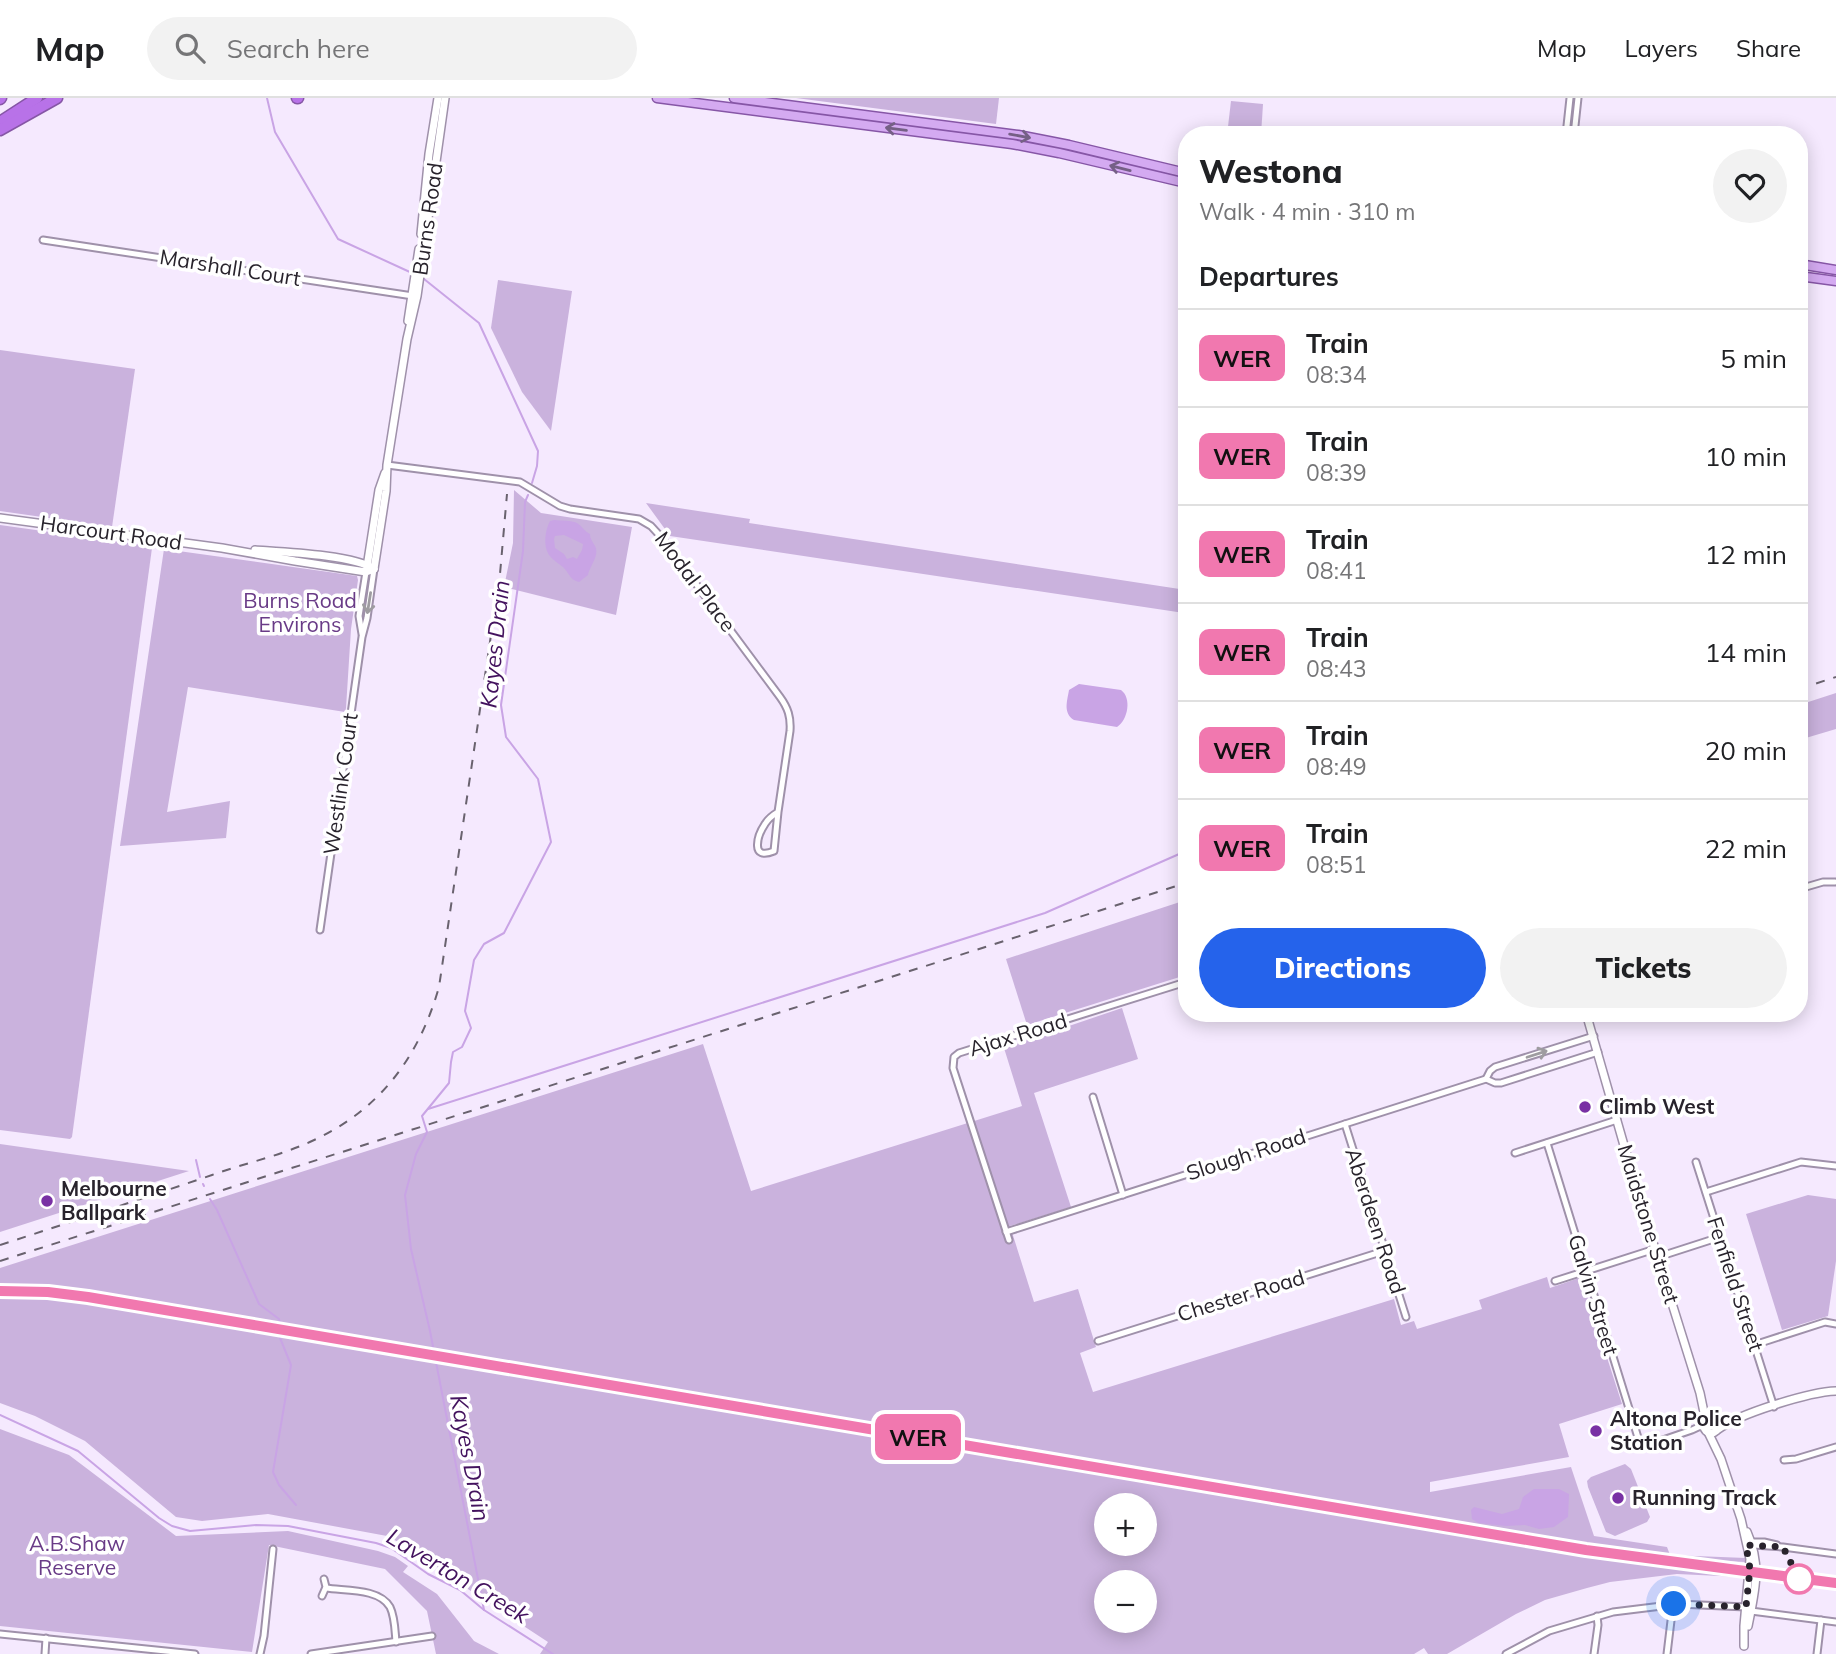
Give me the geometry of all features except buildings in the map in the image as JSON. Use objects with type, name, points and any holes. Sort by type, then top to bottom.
[{"type":"highway","points":[[0,122],[37,98]]},
{"type":"highway","points":[[0,130],[57,98]]},
{"type":"main road","points":[[657,98],[699,101],[985,140],[1059,153],[1178,181]]},
{"type":"main road","points":[[734,98],[986,130],[1053,142],[1178,171]]},
{"type":"main road","points":[[985,140],[986,130]]},
{"type":"main road","points":[[1808,265],[1836,270]]},
{"type":"main road","points":[[1808,277],[1836,282]]},
{"type":"street","points":[[1567,126],[1570,98]]},
{"type":"street","points":[[1575,126],[1578,98]]},
{"type":"street","name":"Burns Road","points":[[369,568],[386,491],[387,465],[428,196],[429,154],[441,100]]},
{"type":"street","name":"Marshall Court","points":[[43,240],[414,296]]},
{"type":"street","name":"Modal Place","points":[[387,465],[520,482],[565,508],[634,518],[651,526],[789,712],[791,722],[774,851],[766,854],[760,852],[757,839],[766,822],[778,812]]},
{"type":"street","name":"Harcourt Road","points":[[0,518],[222,548],[295,561],[369,568]]},
{"type":"street","name":"Westlink Court","points":[[320,930],[362,637],[367,618],[369,568]]},
{"type":"street","points":[[774,851],[783,852]]},
{"type":"street","points":[[1808,886],[1835,882]]},
{"type":"street","name":"Ajax Road","points":[[1009,1240],[953,1068],[954,1057],[959,1053],[1178,985]]},
{"type":"street","name":"Maidstone Street","points":[[1590,1022],[1656,1253],[1757,1569],[1748,1609],[1744,1650]]},
{"type":"street","name":"Slough Road","points":[[1486,1079],[1495,1067],[1594,1036]]},
{"type":"street","name":"Slough Road","points":[[1006,1232],[1486,1079],[1501,1083],[1598,1052]]},
{"type":"street","points":[[1093,1097],[1123,1195]]},
{"type":"street","points":[[1515,1153],[1617,1120]]},
{"type":"street","name":"Aberdeen Road","points":[[1345,1124],[1406,1317]]},
{"type":"street","name":"Galvin Street","points":[[1547,1143],[1585,1271],[1642,1445],[1711,1427]]},
{"type":"street","name":"Fenfield Street","points":[[1696,1162],[1774,1406]]},
{"type":"street","points":[[1706,1192],[1801,1162],[1836,1166]]},
{"type":"street","points":[[1555,1281],[1720,1237]]},
{"type":"street","name":"Chester Road","points":[[1098,1341],[1384,1251]]},
{"type":"street","points":[[1754,1345],[1825,1322],[1836,1324]]},
{"type":"street","points":[[1711,1427],[1813,1394],[1836,1391]]},
{"type":"street","points":[[1784,1460],[1836,1447]]},
{"type":"street","points":[[1750,1544],[1769,1543],[1836,1554]]},
{"type":"street","points":[[260,1654],[273,1549]]},
{"type":"street","points":[[322,1596],[326,1588],[324,1579]]},
{"type":"street","points":[[326,1588],[370,1594],[384,1600],[390,1607],[396,1642]]},
{"type":"street","points":[[1667,1654],[1674,1604]]},
{"type":"street","points":[[1506,1654],[1549,1631],[1597,1616],[1674,1604],[1748,1609],[1836,1622]]},
{"type":"street","points":[[1594,1654],[1597,1616]]},
{"type":"street","points":[[1817,1654],[1821,1620]]},
{"type":"street","points":[[0,1634],[195,1654]]},
{"type":"street","points":[[311,1654],[353,1651],[432,1636]]},
{"type":"street","points":[[45,1654],[46,1638]]},
{"type":"street","points":[[112,1654],[113,1645]]},
{"type":"green space","points":[[796,98],[999,98],[996,124]]},
{"type":"green space","points":[[1231,101],[1263,104],[1262,126],[1228,126]]},
{"type":"green space","points":[[498,280],[572,291],[551,431],[522,392],[491,328]]},
{"type":"green space","points":[[0,350],[135,369],[112,527],[0,511]]},
{"type":"green space","points":[[514,490],[541,513],[632,527],[616,615],[504,587],[513,543]]},
{"type":"green space","points":[[646,503],[750,519],[749,523],[1178,589],[1178,612],[670,536]]},
{"type":"green space","points":[[0,525],[152,548],[70,1139],[0,1130]]},
{"type":"green space","name":"Burns Road Environs","points":[[164,549],[357,576],[346,708],[345,712],[188,687],[167,812],[230,801],[226,838],[120,846]]},
{"type":"green space","points":[[1836,693],[1836,729],[1808,737],[1808,702]]},
{"type":"green space","points":[[1178,903],[1178,978],[1027,1025],[1006,959]]},
{"type":"green space","points":[[1122,1008],[1138,1059],[1034,1093],[1071,1207],[1010,1226],[1034,1302],[1078,1289],[1096,1347],[1080,1353],[1093,1392],[1394,1299],[1401,1325],[1414,1321],[1417,1329],[1482,1309],[1479,1300],[1547,1277],[1550,1288],[1579,1278],[1582,1280],[1622,1404],[1559,1424],[1569,1457],[1430,1482],[1430,1492],[1571,1467],[1594,1536],[1667,1547],[1670,1555],[1746,1558],[1746,1562],[1672,1559],[1613,1552],[280,1328],[99,1294],[0,1285],[0,1268],[703,1044],[751,1191],[1022,1106],[1004,1048]]},
{"type":"green space","name":"Melbourne Ballpark","points":[[0,1144],[189,1171],[0,1232]]},
{"type":"green space","points":[[1808,1195],[1836,1199],[1836,1261],[1828,1316],[1782,1330],[1746,1214]]},
{"type":"green space","points":[[0,1294],[44,1294],[94,1300],[1436,1528],[1618,1558],[1742,1574],[1742,1577],[1677,1574],[1610,1582],[1587,1588],[1545,1600],[1447,1654],[1428,1654],[1424,1648],[1414,1654],[540,1654],[548,1642],[408,1547],[387,1536],[268,1514],[202,1521],[176,1517],[85,1441],[35,1416],[0,1403]]},
{"type":"green space","name":"A.B.Shaw Reserve","points":[[0,1429],[69,1455],[176,1536],[288,1531],[395,1557],[408,1566],[403,1572],[437,1594],[474,1641],[499,1654],[436,1654],[427,1611],[385,1569],[269,1545],[252,1652],[0,1626]]},
{"type":"green space","name":"Running Track","points":[[1625,1464],[1631,1469],[1650,1517],[1647,1522],[1615,1536],[1606,1532],[1587,1481]]},
{"type":"shaded area","points":[[550,521],[575,522],[590,534],[596,557],[588,575],[579,582],[547,551],[545,538]],"holes":[[[564,535],[583,544],[577,559],[567,559],[555,548],[554,539],[555,536]]]},
{"type":"shaded area","points":[[1079,684],[1121,690],[1127,703],[1121,724],[1117,727],[1074,720],[1068,714],[1069,690]]},
{"type":"shaded area","points":[[1534,1489],[1559,1489],[1569,1494],[1568,1517],[1554,1527],[1539,1529],[1525,1525],[1478,1523],[1472,1519],[1471,1510],[1474,1507],[1502,1514],[1519,1509],[1523,1497]]},
{"type":"waterway","name":"Kayes Drain","points":[[267,98],[275,132],[338,239],[412,273]]},
{"type":"waterway","name":"Kayes Drain","points":[[424,279],[479,323],[538,451],[532,483]]},
{"type":"waterway","name":"Kayes Drain","points":[[484,1610],[430,1331],[411,1249],[405,1195],[416,1154],[427,1132],[422,1116],[449,1083],[453,1052],[462,1047],[471,1028],[465,1011],[474,960],[484,944],[504,933],[551,842],[538,779],[506,737],[501,705],[523,551],[525,502],[528,495]]},
{"type":"waterway","points":[[428,1109],[1045,913],[1178,855]]},
{"type":"waterway","points":[[196,1160],[200,1177]]},
{"type":"waterway","points":[[210,1199],[259,1304],[279,1319],[281,1326]]},
{"type":"waterway","points":[[280,1333],[291,1365],[273,1472],[279,1485],[296,1505]]},
{"type":"waterway","name":"Laverton Creek","points":[[0,1415],[78,1451],[172,1526],[190,1531],[256,1525],[288,1526],[391,1548],[428,1574],[460,1590],[484,1610],[553,1654]]},
{"type":"railway","points":[[0,1245],[312,1141],[358,1114],[394,1079],[420,1036],[439,987],[500,574],[507,494]]},
{"type":"railway","points":[[1808,686],[1836,677]]},
{"type":"railway","points":[[0,1261],[1178,886]]},
{"type":"railway","points":[[0,1291],[48,1292],[88,1297],[1602,1553],[1836,1583]]},
{"type":"train","name":"WER","points":[[0,1291],[48,1292],[88,1297],[1586,1550],[1836,1583]]},
{"type":"place","name":"Climb West","points":[[1585,1107]]},
{"type":"place","name":"Melbourne Ballpark","points":[[47,1201]]},
{"type":"place","name":"Altona Police Station","points":[[1596,1431]]},
{"type":"place","name":"Running Track","points":[[1618,1498]]},
{"type":"route","points":[[1674,1604],[1746,1607],[1750,1569],[1746,1545],[1783,1547],[1799,1579]]}]
